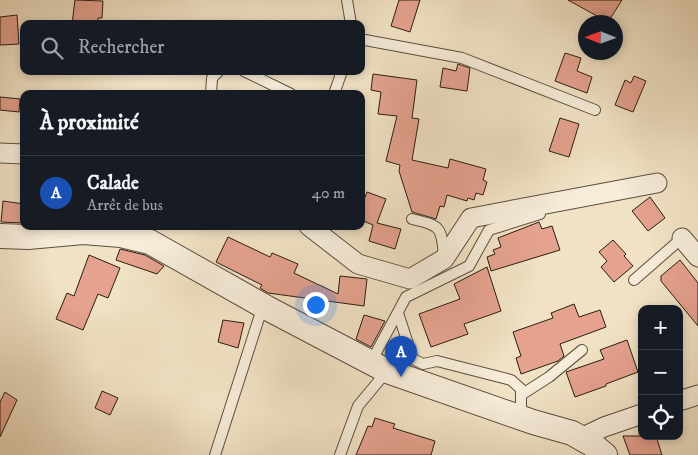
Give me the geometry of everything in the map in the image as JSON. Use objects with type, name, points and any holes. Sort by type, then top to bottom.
[{"type":"street","points":[[0,153],[20,154]]},
{"type":"street","points":[[314,230],[358,264],[410,279],[444,259],[471,218],[657,182]]},
{"type":"street","points":[[0,236],[28,237],[83,232],[121,235],[150,242],[267,308],[379,366],[521,407],[581,438],[605,455]]},
{"type":"street","points":[[682,238],[698,257]]},
{"type":"street","points":[[683,400],[698,395]]},
{"type":"street","points":[[581,438],[604,427],[638,415]]},
{"type":"lane","points":[[347,0],[350,20]]},
{"type":"lane","points":[[365,40],[462,58],[595,110]]},
{"type":"lane","points":[[210,90],[212,78],[215,75]]},
{"type":"lane","points":[[252,75],[283,90]]},
{"type":"lane","points":[[335,90],[341,75]]},
{"type":"lane","points":[[340,455],[358,406],[379,366],[398,313],[406,297],[469,266],[489,230],[540,214]]},
{"type":"lane","points":[[412,219],[434,224],[442,233],[444,259]]},
{"type":"lane","points":[[634,280],[682,238]]},
{"type":"lane","points":[[215,455],[259,318],[267,308]]},
{"type":"lane","points":[[398,313],[413,359],[423,364],[437,361],[511,380],[521,389],[521,407]]},
{"type":"lane","points":[[521,407],[549,377],[582,350]]},
{"type":"building","points":[[75,0],[103,1],[102,18],[98,18],[98,20],[72,20]]},
{"type":"building","points":[[399,0],[420,0],[410,32],[391,26]]},
{"type":"building","points":[[568,0],[622,0],[612,15],[595,15]]},
{"type":"building","points":[[17,15],[19,44],[0,45],[0,17]]},
{"type":"building","points":[[565,53],[578,57],[578,60],[580,60],[577,71],[592,77],[587,93],[555,81]]},
{"type":"building","points":[[458,64],[470,68],[467,91],[440,87],[443,68],[456,71]]},
{"type":"building","points":[[373,74],[417,80],[412,118],[419,119],[412,160],[448,168],[450,159],[486,169],[483,180],[487,182],[483,195],[476,193],[474,200],[468,198],[467,201],[447,195],[444,207],[440,206],[436,219],[412,212],[399,171],[400,165],[386,161],[397,116],[378,114],[381,92],[371,90]]},
{"type":"building","points":[[634,76],[646,81],[633,112],[615,105],[625,80],[631,83]]},
{"type":"building","points":[[0,97],[20,99],[19,112],[0,110]]},
{"type":"building","points":[[560,118],[579,124],[569,157],[549,151]]},
{"type":"building","points":[[367,192],[386,199],[377,223],[401,229],[395,249],[369,241],[373,225],[365,222],[365,197]]},
{"type":"building","points":[[650,197],[665,218],[648,231],[632,211]]},
{"type":"building","points":[[3,201],[20,203],[20,223],[1,222]]},
{"type":"building","points":[[539,222],[542,229],[552,226],[560,250],[491,271],[487,257],[495,254],[493,250],[501,247],[498,238]]},
{"type":"building","points":[[228,237],[270,257],[272,253],[298,264],[294,273],[338,294],[340,276],[367,279],[364,306],[268,293],[260,288],[262,285],[216,262]]},
{"type":"building","points":[[613,240],[626,254],[624,256],[633,266],[614,282],[601,267],[607,261],[599,252]]},
{"type":"building","points":[[120,249],[145,255],[164,266],[157,274],[116,260]]},
{"type":"building","points":[[89,255],[120,268],[108,298],[98,294],[83,330],[56,319],[67,293],[74,296]]},
{"type":"building","points":[[680,260],[698,283],[698,326],[683,308],[683,305],[681,305],[661,281],[661,276]]},
{"type":"building","points":[[487,267],[501,311],[464,324],[468,334],[431,347],[419,314],[460,299],[454,284]]},
{"type":"building","points":[[574,304],[579,317],[600,310],[606,327],[560,344],[564,356],[558,361],[521,374],[516,358],[521,356],[513,332],[553,318],[551,313]]},
{"type":"building","points":[[364,315],[385,321],[371,347],[356,339]]},
{"type":"building","points":[[223,320],[244,323],[238,348],[218,342]]},
{"type":"building","points":[[627,340],[638,372],[575,397],[566,372],[604,359],[600,350]]},
{"type":"building","points":[[102,391],[118,398],[110,415],[95,408]]},
{"type":"building","points":[[5,392],[17,400],[0,437],[0,402]]},
{"type":"building","points":[[375,418],[395,424],[393,428],[435,441],[431,455],[356,455],[368,426],[372,427]]},
{"type":"building","points":[[623,436],[638,436],[638,440],[657,440],[662,455],[630,455]]},
{"type":"place","name":"Calade","points":[[401,377]]}]
